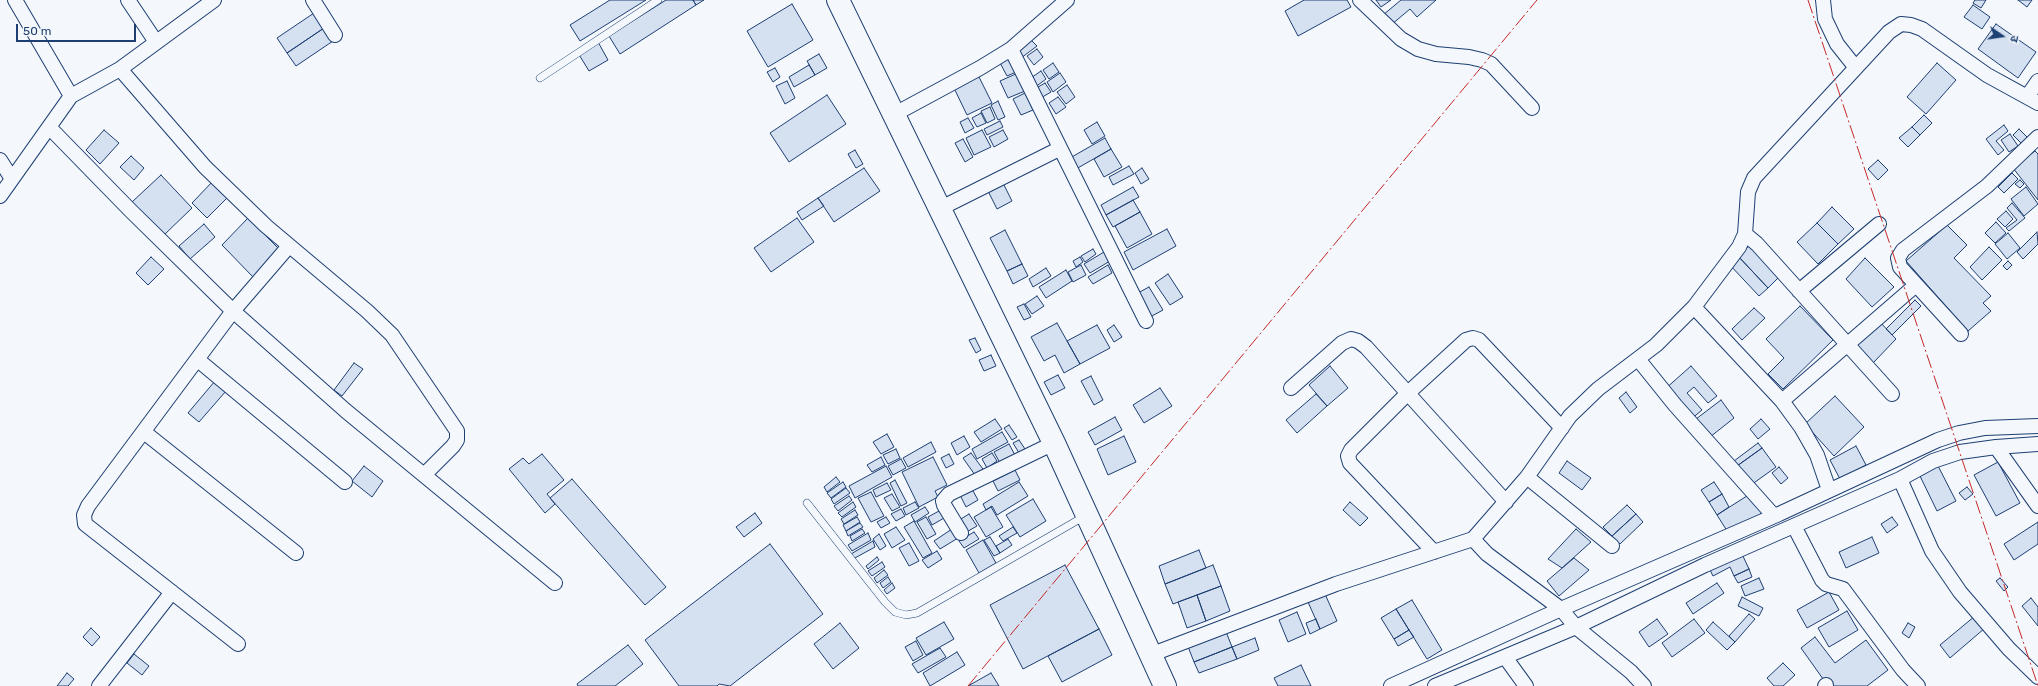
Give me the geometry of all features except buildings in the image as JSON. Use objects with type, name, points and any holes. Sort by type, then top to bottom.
[{"type":"highway","points":[[838,0],[1054,443],[1165,686]]},
{"type":"street","points":[[16,0],[71,96]]},
{"type":"street","points":[[128,0],[156,42]]},
{"type":"street","points":[[0,196],[71,96],[120,69],[214,0]]},
{"type":"street","points":[[313,0],[335,35]]},
{"type":"street","points":[[893,115],[980,68],[1011,49],[1067,0]]},
{"type":"street","points":[[1360,0],[1401,39],[1418,49],[1436,54],[1470,57],[1491,64],[1532,108]]},
{"type":"street","points":[[1823,0],[1825,19],[1837,44],[1856,68]]},
{"type":"street","points":[[1150,655],[1336,584],[1473,539],[1527,477],[1570,416],[1598,389],[1638,359],[1674,328],[1694,307],[1739,247],[1745,234],[1748,192],[1754,178],[1889,32],[1901,24],[1911,25],[1922,29],[1987,75],[2033,100],[2038,81]]},
{"type":"street","points":[[1011,49],[1146,321]]},
{"type":"street","points":[[120,69],[205,167],[266,226],[367,311],[392,335],[457,431],[457,440],[453,446],[424,475]]},
{"type":"street","points":[[49,127],[130,211],[233,311],[346,411],[555,583]]},
{"type":"street","points":[[1961,334],[1900,267],[1898,258],[1903,250],[1987,186],[2038,137]]},
{"type":"street","points":[[939,209],[1059,148]]},
{"type":"street","points":[[0,160],[12,179]]},
{"type":"street","points":[[1800,291],[1879,224]]},
{"type":"street","points":[[1745,234],[1757,244],[1892,394]]},
{"type":"street","points":[[238,644],[86,524],[84,515],[88,506],[233,311],[289,246]]},
{"type":"street","points":[[1782,401],[1847,343],[1916,285]]},
{"type":"street","points":[[1694,307],[1782,401],[1801,427],[1817,455],[1829,490]]},
{"type":"street","points":[[1291,388],[1342,343],[1351,338],[1358,341],[1366,347],[1506,502]]},
{"type":"street","points":[[1434,552],[1350,463],[1348,456],[1351,450],[1408,393],[1466,340],[1473,338],[1479,340],[1562,428]]},
{"type":"street","points":[[1638,359],[1675,406],[1774,516]]},
{"type":"street","points":[[198,360],[345,482]]},
{"type":"street","points":[[1435,686],[1505,657],[1569,618],[1774,516],[1938,440],[1959,433],[1985,428],[2038,426]]},
{"type":"street","points":[[144,432],[296,553]]},
{"type":"street","points":[[961,533],[944,505],[943,501],[949,494],[1054,443]]},
{"type":"street","points":[[1392,686],[1705,565],[1900,479],[1933,461],[1960,452],[1996,447],[2038,444]]},
{"type":"street","points":[[1996,447],[2038,506]]},
{"type":"street","points":[[1527,477],[1612,546]]},
{"type":"street","points":[[1900,479],[1932,551],[1960,592],[2009,649],[2038,677]]},
{"type":"street","points":[[1794,526],[1822,580],[1826,584],[1843,589],[1903,670],[1918,686]]},
{"type":"street","points":[[1473,539],[1487,554],[1569,618],[1631,672],[1644,686]]},
{"type":"street","points":[[99,686],[172,592]]},
{"type":"street","points":[[1505,657],[1526,686]]},
{"type":"lane","points":[[540,78],[658,0]]},
{"type":"lane","points":[[807,503],[885,602],[895,612],[906,615],[917,613],[1087,515]]},
{"type":"power","points":[[968,686],[1537,0]]},
{"type":"power","points":[[1808,0],[2038,686]]}]
